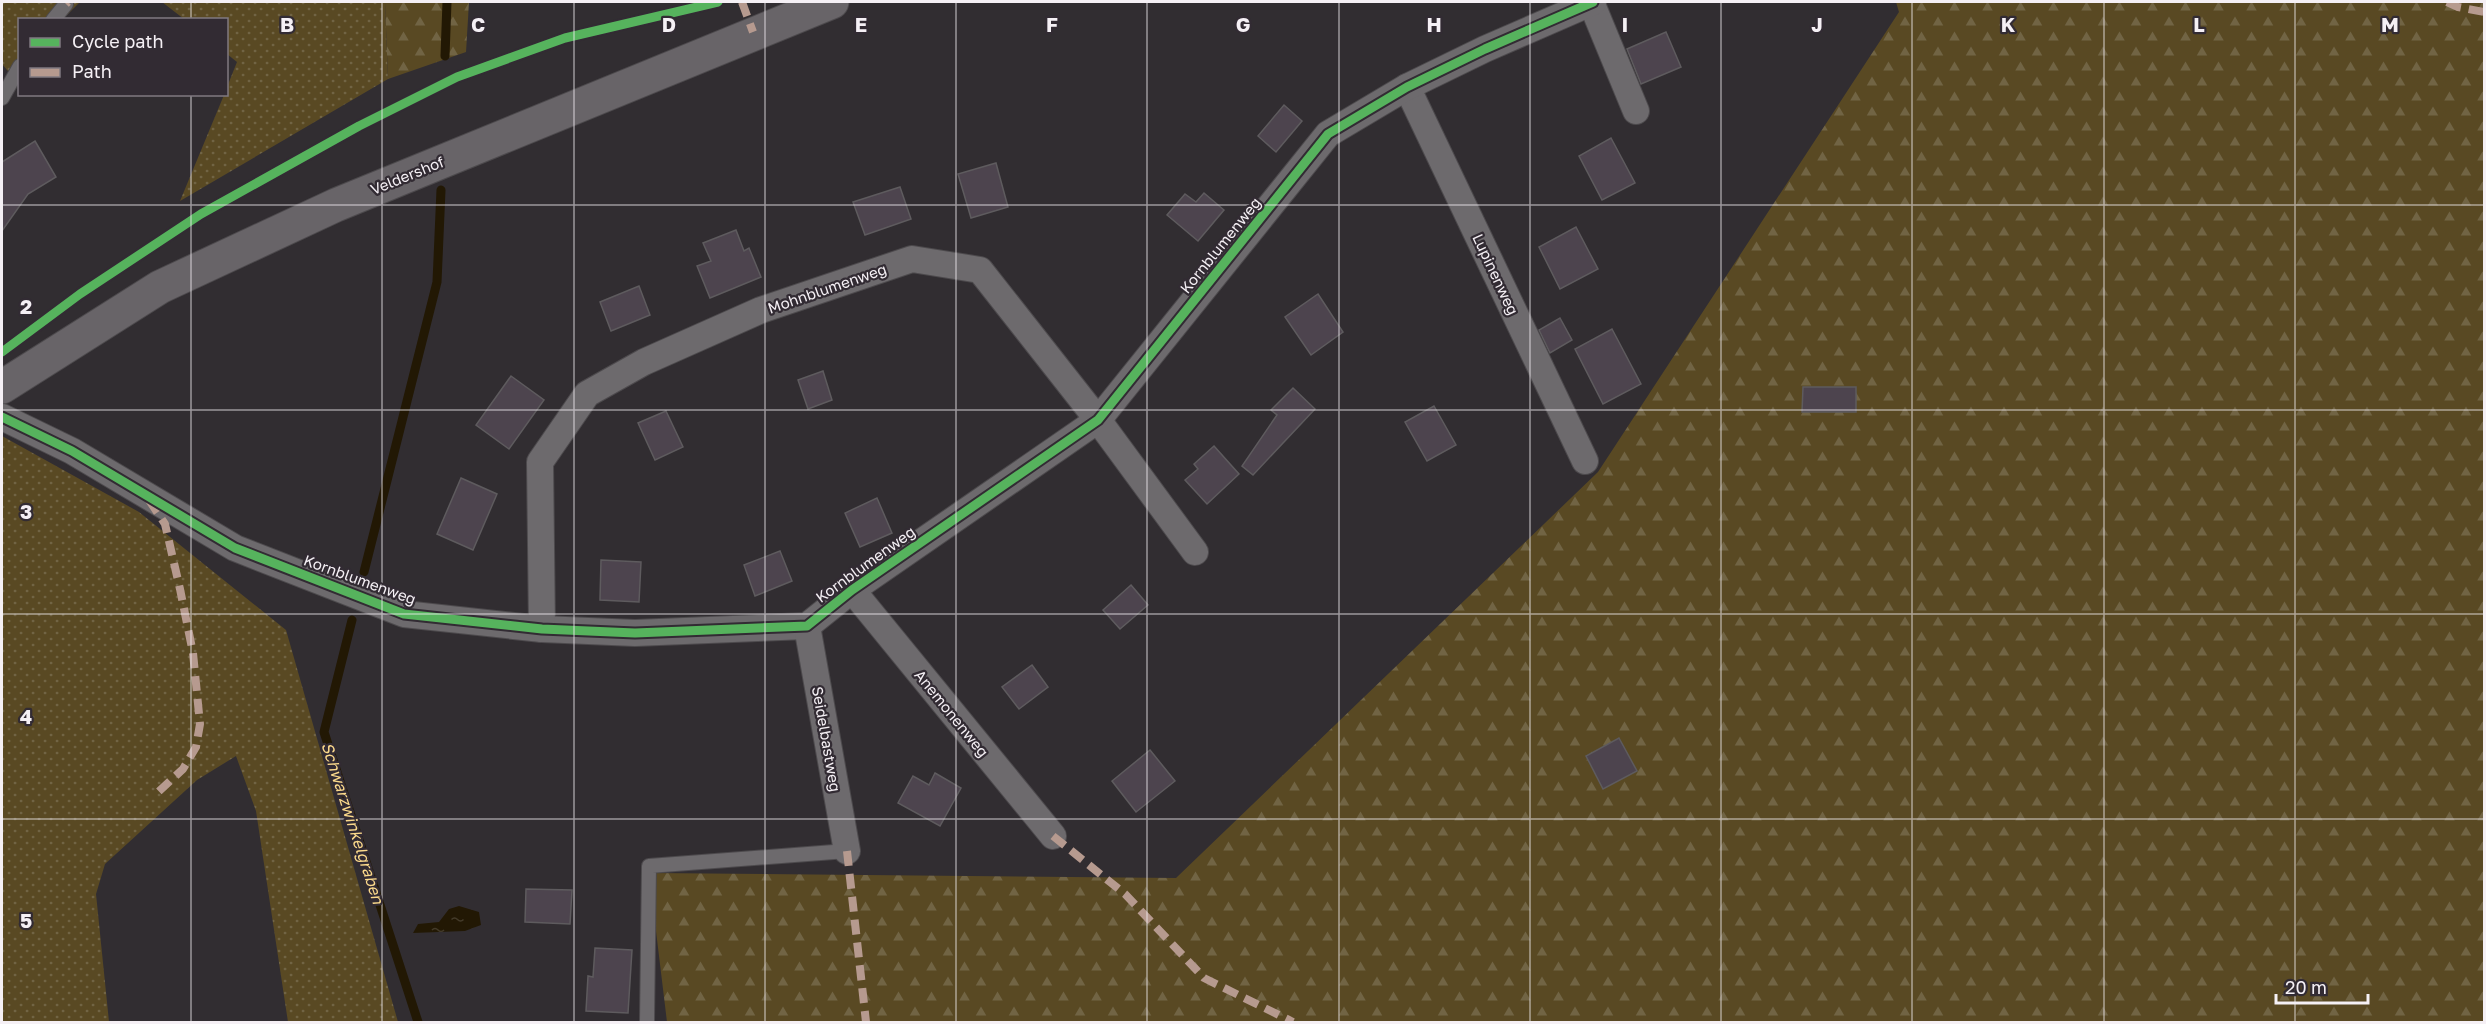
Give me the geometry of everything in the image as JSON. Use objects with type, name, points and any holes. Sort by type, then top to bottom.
[{"type":"main road","name":"Veldershof","points":[[2,387],[160,286],[346,200],[832,2]]},
{"type":"street","name":"Kornblumenweg","points":[[2,417],[72,451],[235,548],[404,614],[542,629],[635,633],[807,626],[852,590],[1098,420],[1328,134],[1407,87],[1485,49],[1592,2]]},
{"type":"street","points":[[1592,2],[1636,111]]},
{"type":"street","name":"Lupinenweg","points":[[1407,87],[1585,461]]},
{"type":"street","name":"Mohnblumenweg","points":[[542,629],[540,462],[586,394],[625,373],[761,310],[912,259],[980,270],[1098,420],[1195,552]]},
{"type":"street","name":"Anemonenweg","points":[[852,590],[1053,836]]},
{"type":"street","name":"Seidelbastweg","points":[[807,626],[847,852]]},
{"type":"lane","points":[[55,18],[66,4]]},
{"type":"lane","points":[[2,98],[18,70]]},
{"type":"lane","points":[[647,1023],[649,866],[847,852]]},
{"type":"green space","points":[[2,2],[80,2],[64,18],[18,18],[18,68],[12,76],[2,64]]},
{"type":"green space","points":[[162,2],[385,2],[388,79],[180,201],[224,96],[228,96],[228,84],[237,62],[228,55],[228,18],[183,18]]},
{"type":"green space","points":[[385,2],[469,2],[466,52],[388,79]]},
{"type":"green space","points":[[1896,2],[2484,2],[2484,1022],[667,1022],[649,873],[1176,878],[1598,472],[1899,12]]},
{"type":"green space","points":[[2,436],[139,512],[286,630],[398,1022],[288,1022],[256,811],[236,756],[197,780],[105,864],[96,894],[109,1022],[2,1022]]},
{"type":"water","points":[[459,906],[479,912],[481,925],[465,931],[413,933],[418,924],[439,922],[449,909]]},
{"type":"building","points":[[1666,32],[1681,67],[1641,84],[1627,49]]},
{"type":"building","points":[[1284,105],[1302,121],[1276,152],[1258,136]]},
{"type":"building","points":[[1611,138],[1635,183],[1602,200],[1579,156]]},
{"type":"building","points":[[35,141],[56,177],[28,194],[2,231],[2,162]]},
{"type":"building","points":[[996,163],[1008,207],[971,218],[958,174]]},
{"type":"building","points":[[900,187],[911,219],[865,235],[853,202]]},
{"type":"building","points":[[1204,193],[1224,210],[1198,241],[1167,215],[1185,194],[1196,202]]},
{"type":"building","points":[[1576,227],[1598,269],[1560,289],[1539,247]]},
{"type":"building","points":[[736,230],[744,251],[749,248],[761,277],[710,298],[697,266],[711,261],[703,243]]},
{"type":"building","points":[[639,286],[650,315],[611,331],[600,302]]},
{"type":"building","points":[[1318,294],[1343,332],[1311,355],[1285,317]]},
{"type":"building","points":[[1560,318],[1572,340],[1550,353],[1539,330]]},
{"type":"building","points":[[1612,329],[1641,384],[1603,404],[1575,349]]},
{"type":"building","points":[[823,371],[832,400],[808,409],[798,380]]},
{"type":"building","points":[[511,376],[544,400],[509,449],[476,425]]},
{"type":"building","points":[[1803,387],[1856,387],[1856,412],[1802,412]]},
{"type":"building","points":[[1293,388],[1315,409],[1253,475],[1242,466],[1277,415],[1271,410]]},
{"type":"building","points":[[1434,406],[1456,445],[1427,461],[1405,422]]},
{"type":"building","points":[[666,411],[683,447],[655,460],[638,423]]},
{"type":"building","points":[[1214,446],[1239,474],[1207,504],[1185,480],[1198,469],[1194,464]]},
{"type":"building","points":[[461,478],[497,494],[473,550],[437,534]]},
{"type":"building","points":[[877,498],[892,533],[860,547],[845,513]]},
{"type":"building","points":[[780,551],[792,581],[755,596],[744,565]]},
{"type":"building","points":[[601,560],[641,562],[639,602],[600,600]]},
{"type":"building","points":[[1131,585],[1148,605],[1120,629],[1103,610]]},
{"type":"building","points":[[1032,665],[1048,687],[1019,709],[1002,687]]},
{"type":"building","points":[[1619,738],[1637,771],[1603,789],[1586,756]]},
{"type":"building","points":[[1150,750],[1175,781],[1136,812],[1112,781]]},
{"type":"building","points":[[935,773],[961,788],[940,826],[898,803],[913,776],[929,785]]},
{"type":"building","points":[[526,889],[572,890],[570,924],[525,922]]},
{"type":"building","points":[[595,948],[632,950],[628,1013],[586,1011],[588,976],[593,977]]},
{"type":"waterway","name":"Schwarzwinkelgraben","points":[[445,56],[447,2]]},
{"type":"waterway","name":"Schwarzwinkelgraben","points":[[364,572],[437,282],[441,190]]},
{"type":"waterway","name":"Schwarzwinkelgraben","points":[[352,620],[324,732],[418,1022]]},
{"type":"marked path","points":[[742,2],[753,32]]},
{"type":"marked path","points":[[2447,2],[2458,7],[2484,12]]},
{"type":"marked path","points":[[149,500],[165,524],[180,589],[193,653],[200,724],[196,747],[183,769],[156,794]]},
{"type":"marked path","points":[[1053,836],[1125,894],[1204,978],[1293,1022]]},
{"type":"marked path","points":[[847,851],[866,1022]]},
{"type":"cycle path","points":[[2,352],[80,294],[201,214],[359,126],[457,77],[565,38],[718,2]]},
{"type":"cycle path","points":[[2,417],[72,451],[235,548],[404,614],[542,629],[635,633],[807,626],[852,590],[1098,420],[1328,134],[1407,87],[1485,49],[1593,2]]}]
